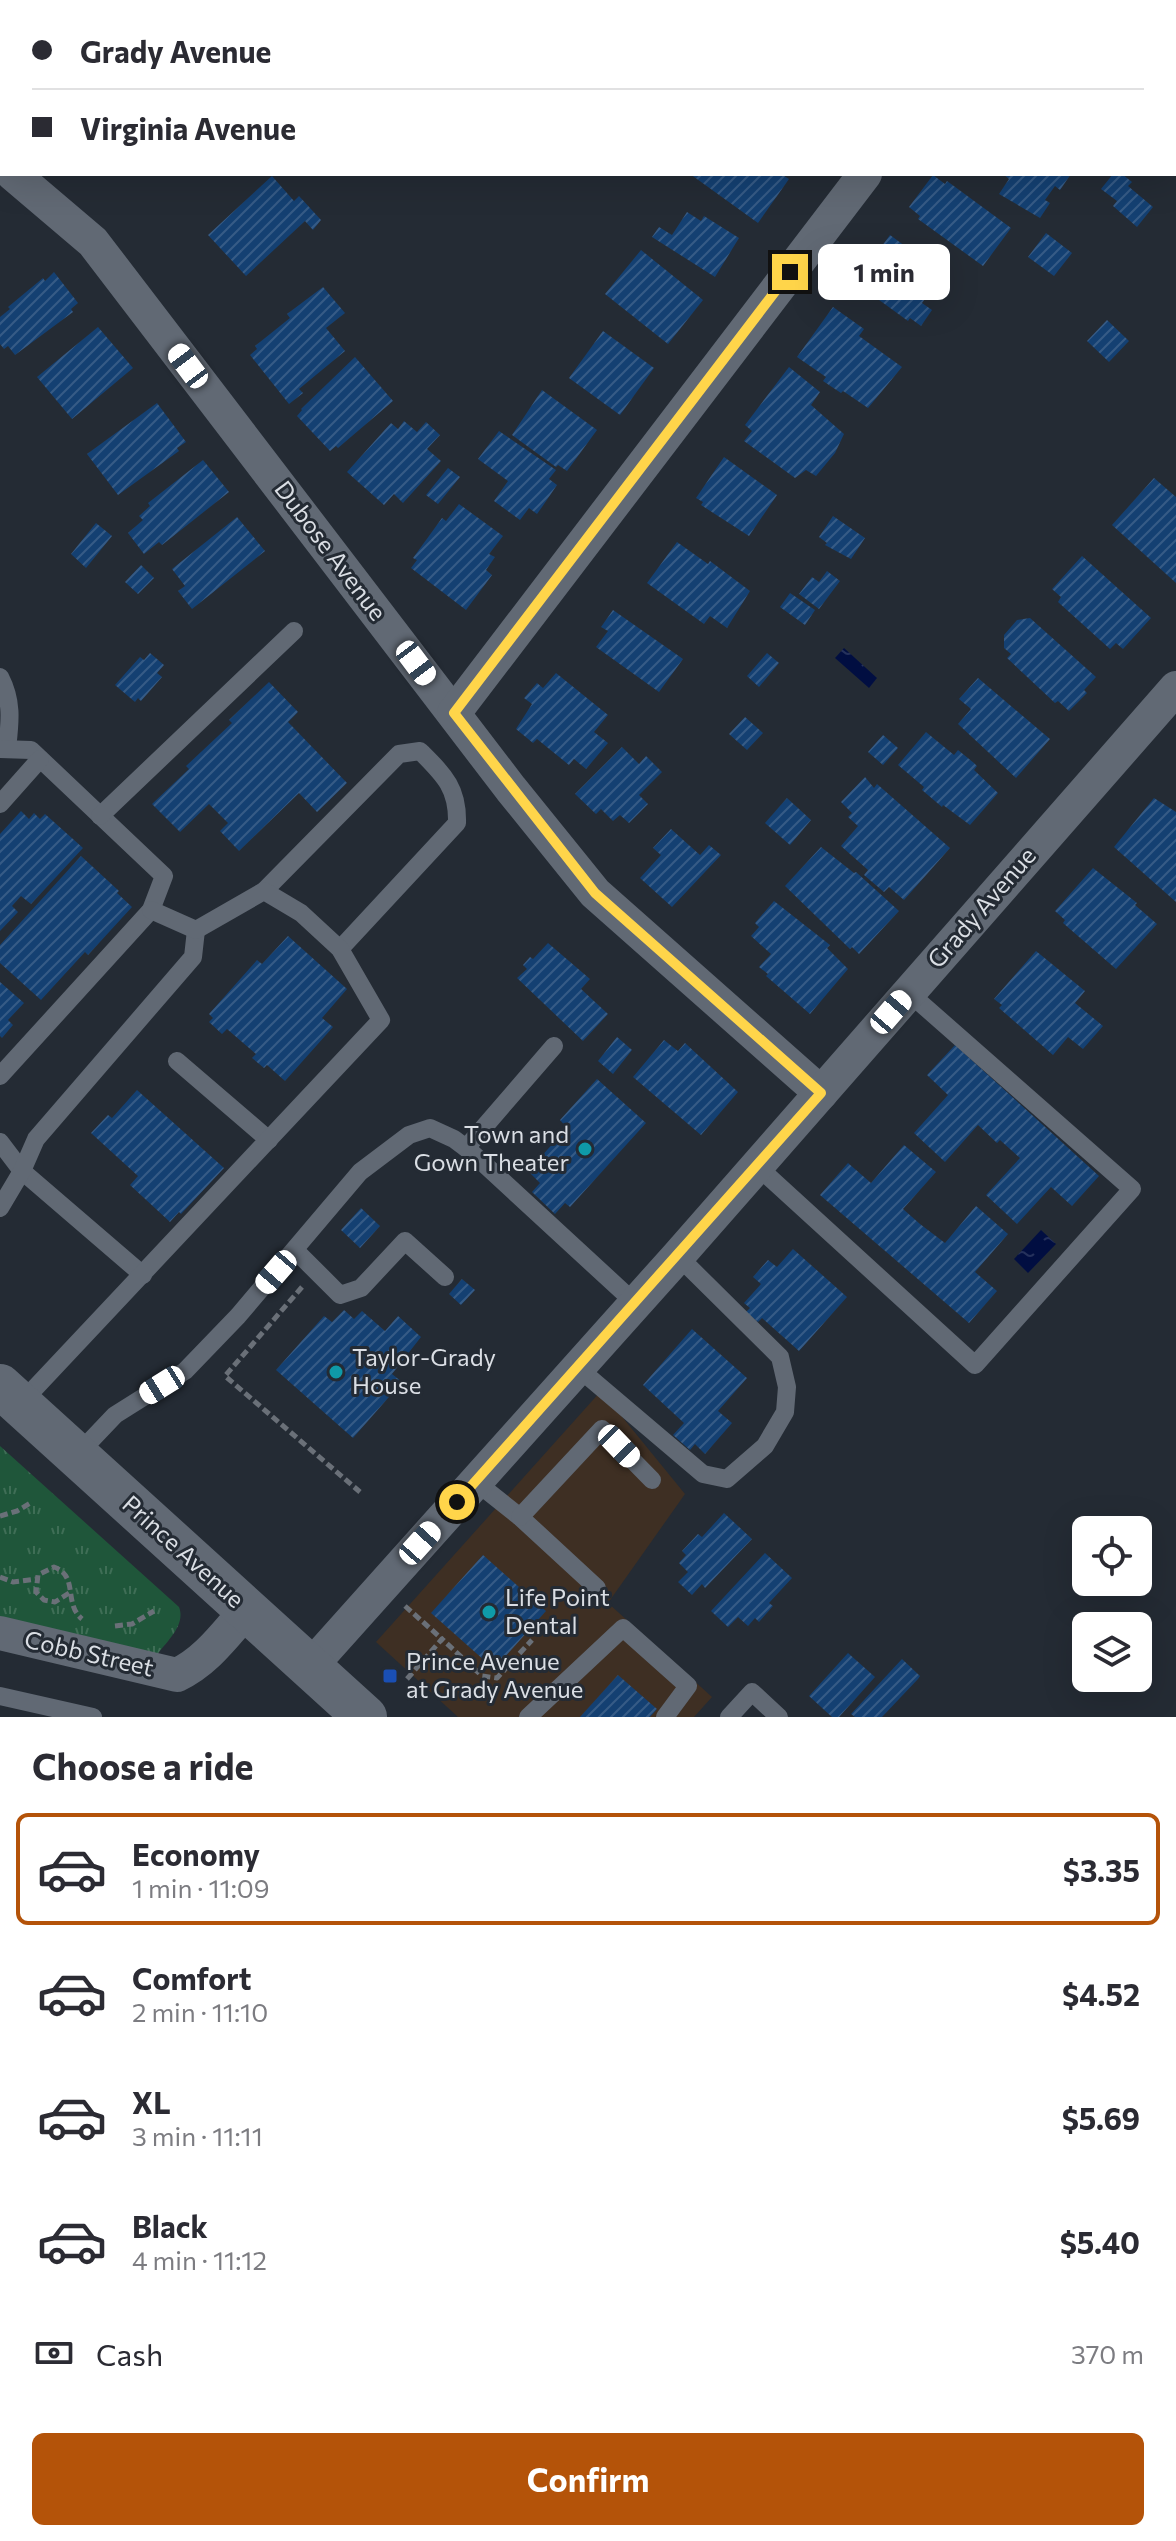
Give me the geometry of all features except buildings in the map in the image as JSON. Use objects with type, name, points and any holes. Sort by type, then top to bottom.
[{"type":"main road","name":"Prince Avenue","points":[[10,1395],[365,1717]]},
{"type":"street","name":"Dubose Avenue","points":[[15,176],[93,242],[595,893],[821,1093]]},
{"type":"street","points":[[454,713],[863,176]]},
{"type":"street","name":"Grady Avenue","points":[[310,1667],[678,1256],[1176,688]]},
{"type":"street","name":"Cobb Street","points":[[0,1633],[177,1675],[193,1668],[204,1658],[247,1610]]},
{"type":"lane","points":[[100,816],[294,631]]},
{"type":"lane","points":[[0,677],[8,692],[11,710],[4,749],[31,750],[164,876],[151,910],[0,1076]]},
{"type":"lane","points":[[196,930],[264,891],[399,754],[420,751],[444,774],[457,800],[457,823],[340,949]]},
{"type":"lane","points":[[0,804],[40,759]]},
{"type":"lane","points":[[10,1395],[143,1275],[381,1020],[340,949],[301,913],[264,891]]},
{"type":"lane","points":[[151,910],[196,930]]},
{"type":"lane","points":[[0,1208],[36,1139],[193,957],[196,930]]},
{"type":"lane","points":[[757,1166],[975,1365],[1132,1189],[908,992]]},
{"type":"lane","points":[[466,1148],[554,1046]]},
{"type":"lane","points":[[177,1061],[269,1140]]},
{"type":"lane","points":[[77,1455],[115,1415],[185,1371],[238,1316],[360,1172],[409,1135],[430,1128],[466,1148],[635,1303]]},
{"type":"lane","points":[[0,1142],[22,1171],[143,1275]]},
{"type":"lane","points":[[295,1250],[340,1295],[361,1288],[405,1241],[445,1277]]},
{"type":"lane","points":[[577,1367],[703,1474],[727,1479],[765,1446],[785,1412],[787,1387],[780,1357],[678,1256]]},
{"type":"lane","points":[[520,1517],[602,1429],[652,1480]]},
{"type":"lane","points":[[476,1482],[520,1517],[597,1588]]},
{"type":"lane","points":[[528,1717],[623,1628],[688,1686],[665,1717]]},
{"type":"lane","points":[[729,1717],[752,1692],[779,1717]]},
{"type":"lane","points":[[1,1698],[93,1717]]},
{"type":"path","points":[[316,1271],[225,1376],[360,1492]]},
{"type":"path","points":[[0,1516],[32,1502]]},
{"type":"path","points":[[0,1577],[13,1582],[36,1579],[48,1568],[59,1569],[68,1576],[69,1593],[77,1616],[92,1622]]},
{"type":"path","points":[[36,1579],[36,1592],[44,1600],[55,1602],[69,1593]]},
{"type":"path","points":[[402,1602],[482,1676],[497,1678],[532,1640]]},
{"type":"path","points":[[106,1625],[132,1624],[154,1611]]},
{"type":"path","points":[[407,1679],[442,1639]]},
{"type":"shaded area","points":[[601,1391],[685,1494],[608,1603],[712,1697],[694,1717],[458,1717],[376,1642]]},
{"type":"green space","points":[[0,1446],[179,1607],[178,1626],[156,1656],[0,1617]]},
{"type":"water","points":[[844,648],[877,678],[869,688],[835,658]]},
{"type":"water","points":[[1041,1230],[1056,1244],[1028,1273],[1014,1259]]},
{"type":"place","name":"Town and Gown Theater","points":[[585,1149]]},
{"type":"place","name":"Taylor-Grady House","points":[[336,1372]]},
{"type":"place","name":"Life Point Dental","points":[[489,1612]]},
{"type":"place","name":"Prince Avenue at Grady Avenue","points":[[390,1676]]},
{"type":"route","points":[[457,1502],[821,1093],[595,893],[454,713],[790,272]]}]
